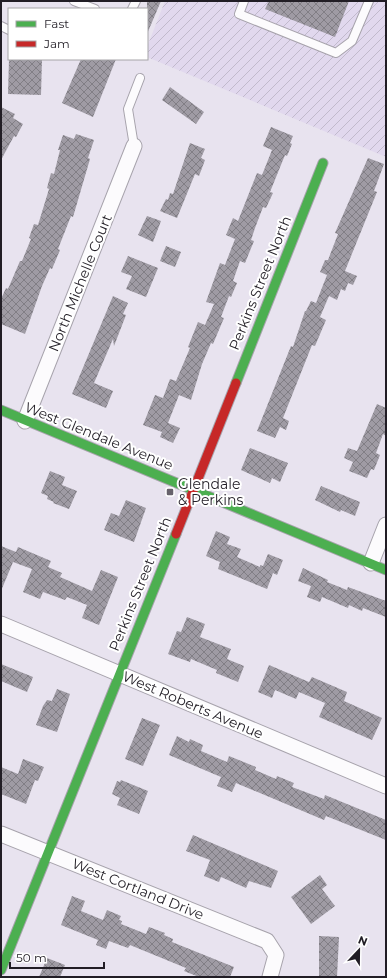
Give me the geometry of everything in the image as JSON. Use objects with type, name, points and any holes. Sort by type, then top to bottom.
[{"type":"street","name":"North Michelle Court","points":[[25,420],[134,146]]},
{"type":"street","name":"Perkins Street North","points":[[1,970],[194,490],[323,163]]},
{"type":"street","name":"West Glendale Avenue","points":[[1,410],[386,570]]},
{"type":"street","points":[[371,563],[386,525]]},
{"type":"street","name":"West Roberts Avenue","points":[[1,624],[386,786]]},
{"type":"street","name":"West Cortland Drive","points":[[1,834],[49,852],[109,878],[267,941],[273,947],[276,955],[270,977]]},
{"type":"lane","points":[[74,1],[92,8]]},
{"type":"lane","points":[[244,1],[239,14],[336,53],[352,41],[369,1]]},
{"type":"lane","points":[[134,146],[128,109],[140,78]]},
{"type":"shaded area","points":[[165,1],[386,1],[386,157],[148,57],[148,44]]},
{"type":"building","points":[[147,1],[161,1],[148,32],[148,8]]},
{"type":"building","points":[[269,1],[349,1],[335,37],[265,9]]},
{"type":"building","points":[[9,60],[42,60],[41,95],[8,94]]},
{"type":"building","points":[[81,60],[116,60],[93,117],[62,103]]},
{"type":"building","points":[[170,87],[204,112],[196,124],[162,100]]},
{"type":"building","points":[[1,107],[15,114],[13,118],[23,124],[16,137],[14,136],[1,160]]},
{"type":"building","points":[[271,127],[293,136],[290,143],[292,144],[287,156],[285,155],[270,192],[273,193],[266,208],[263,207],[251,240],[254,241],[245,263],[240,261],[233,281],[237,283],[231,297],[229,296],[221,317],[224,318],[213,344],[211,343],[202,364],[191,400],[179,395],[168,423],[180,428],[173,443],[160,437],[162,432],[143,425],[155,395],[163,398],[170,379],[176,381],[190,348],[188,347],[198,322],[205,325],[214,304],[206,302],[220,263],[225,265],[235,239],[226,235],[233,218],[238,221],[257,173],[262,175],[272,150],[263,146]]},
{"type":"building","points":[[76,134],[94,140],[88,158],[90,159],[73,217],[71,216],[58,249],[60,250],[52,269],[50,268],[42,286],[25,334],[1,324],[1,299],[6,288],[8,289],[20,261],[22,261],[31,239],[29,238],[34,224],[38,225],[49,189],[47,188],[51,173],[54,174],[60,150],[58,150],[63,135],[74,139]]},
{"type":"building","points":[[190,143],[205,149],[201,158],[205,160],[199,176],[195,174],[177,218],[160,211],[166,199],[168,200],[170,193],[173,194]]},
{"type":"building","points":[[368,158],[384,164],[374,191],[377,192],[345,271],[357,276],[353,285],[348,283],[345,291],[341,289],[337,300],[329,296],[320,317],[326,320],[315,346],[312,345],[283,418],[289,421],[286,430],[280,427],[275,438],[257,431],[291,346],[293,347],[305,311],[311,301],[316,303],[327,275],[320,272],[325,260],[328,260],[338,234],[335,233]]},
{"type":"building","points":[[147,216],[161,221],[153,242],[138,235]]},
{"type":"building","points":[[166,246],[181,252],[175,267],[160,261]]},
{"type":"building","points":[[128,256],[158,268],[146,297],[126,289],[132,276],[121,272]]},
{"type":"building","points":[[113,296],[128,303],[123,314],[126,315],[114,346],[113,339],[94,383],[113,391],[106,408],[72,394]]},
{"type":"building","points":[[377,404],[386,408],[386,436],[383,434],[376,453],[380,455],[374,470],[371,469],[367,478],[349,471],[353,462],[344,458],[348,448],[357,451]]},
{"type":"building","points":[[250,448],[288,463],[280,482],[272,478],[270,483],[241,470]]},
{"type":"building","points":[[50,471],[65,477],[62,485],[77,491],[69,509],[53,503],[54,502],[47,499],[48,496],[41,493]]},
{"type":"building","points":[[321,486],[360,502],[355,516],[341,510],[340,512],[315,500]]},
{"type":"building","points":[[126,500],[146,508],[134,542],[104,530],[111,513],[119,516]]},
{"type":"building","points":[[216,531],[230,537],[227,544],[241,549],[237,557],[260,567],[260,565],[263,566],[268,554],[283,560],[277,575],[273,573],[267,589],[218,569],[220,562],[206,556]]},
{"type":"building","points":[[1,546],[16,552],[18,547],[51,561],[48,567],[62,573],[60,577],[92,591],[101,570],[118,577],[99,625],[82,618],[87,605],[67,597],[65,600],[43,592],[40,599],[23,592],[32,569],[13,562],[1,591]]},
{"type":"building","points":[[303,568],[328,580],[327,582],[347,590],[348,587],[386,601],[386,617],[363,608],[362,611],[349,605],[348,608],[322,597],[320,602],[307,597],[311,586],[298,581]]},
{"type":"building","points":[[187,617],[205,624],[200,637],[231,649],[227,659],[244,666],[238,682],[216,673],[217,670],[191,659],[190,662],[168,654],[177,631],[181,632]]},
{"type":"building","points":[[1,664],[33,677],[27,692],[1,681]]},
{"type":"building","points":[[269,665],[309,682],[312,677],[347,692],[344,701],[382,718],[372,740],[319,717],[325,703],[299,692],[296,699],[275,690],[272,698],[258,692]]},
{"type":"building","points":[[57,689],[70,694],[57,732],[36,725],[43,706],[47,700],[52,701]]},
{"type":"building","points":[[142,718],[160,725],[143,766],[125,759]]},
{"type":"building","points":[[177,736],[189,742],[190,739],[203,745],[201,751],[227,762],[229,756],[256,767],[255,770],[276,779],[277,776],[294,783],[292,787],[324,799],[325,795],[386,820],[386,840],[326,816],[324,820],[236,783],[232,792],[217,786],[221,777],[169,755]]},
{"type":"building","points":[[23,759],[44,767],[38,781],[35,780],[26,804],[1,794],[1,767],[18,774]]},
{"type":"building","points":[[121,780],[148,791],[139,814],[117,805],[120,798],[112,794],[117,781],[120,782]]},
{"type":"building","points":[[193,835],[278,871],[271,888],[249,881],[246,888],[221,877],[219,882],[204,876],[210,860],[186,851]]},
{"type":"building","points":[[320,875],[327,885],[322,889],[335,906],[311,924],[291,897]]},
{"type":"building","points":[[72,896],[85,901],[81,911],[103,920],[107,910],[121,916],[119,920],[122,921],[121,924],[146,934],[149,927],[165,933],[164,935],[173,939],[172,942],[234,967],[230,977],[199,977],[184,971],[186,968],[130,945],[128,948],[109,941],[106,949],[96,945],[98,940],[61,925]]},
{"type":"building","points":[[319,936],[339,937],[337,977],[319,977]]},
{"type":"building","points":[[47,958],[65,965],[60,977],[39,977]]},
{"type":"traffic: fast","points":[[236,383],[323,163]]},
{"type":"traffic: fast","points":[[1,410],[386,570]]},
{"type":"traffic: fast","points":[[1,970],[176,534]]},
{"type":"traffic: jam","points":[[176,534],[236,383]]},
{"type":"place","name":"Glendale & Perkins","points":[[170,492]]}]
